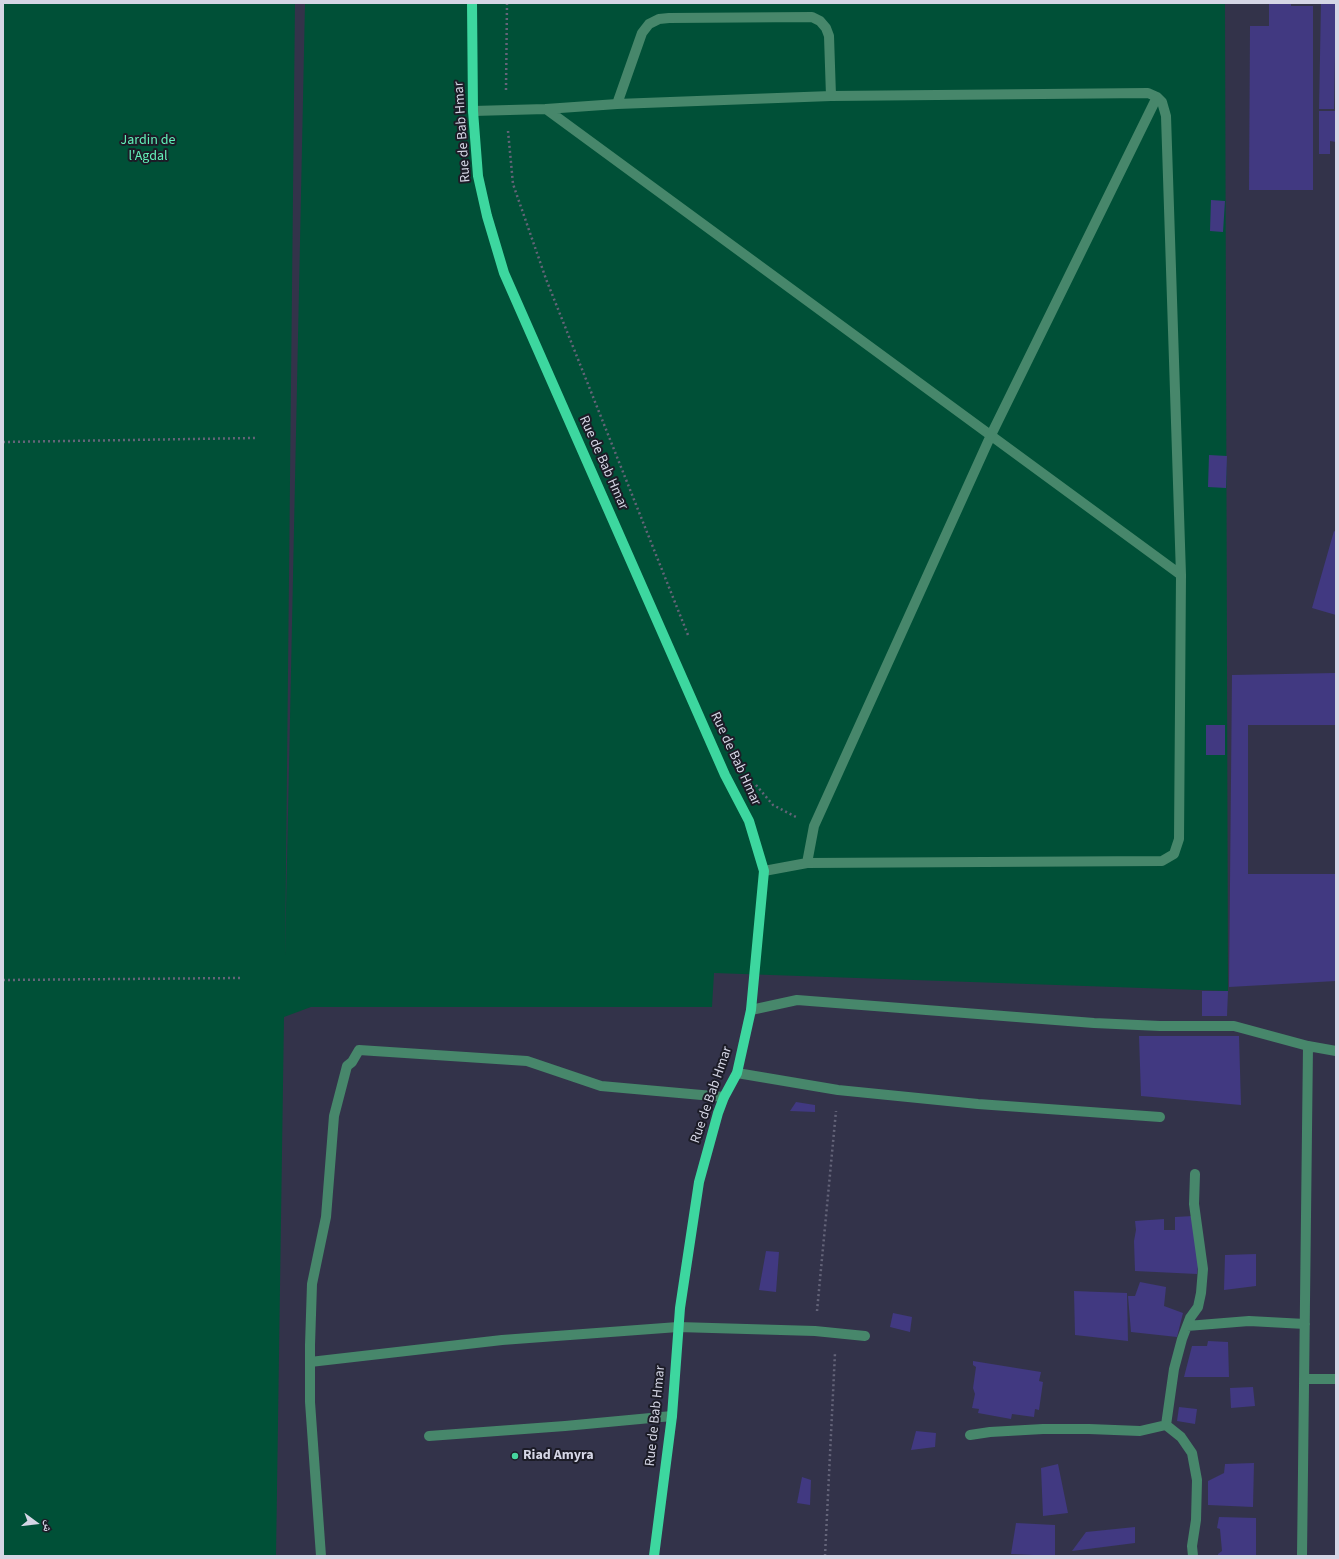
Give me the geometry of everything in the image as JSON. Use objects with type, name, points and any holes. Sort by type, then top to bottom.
[{"type":"main road","name":"Rue de Bab Hmar","points":[[472,3],[473,111],[478,176],[487,216],[504,273],[725,774],[749,821],[764,871],[751,1010],[737,1074],[724,1096],[718,1113],[699,1182],[678,1327],[672,1416],[658,1513],[654,1556]]},
{"type":"street","points":[[617,104],[642,33],[649,24],[659,19],[669,18],[812,17],[820,21],[826,28],[829,36],[831,96]]},
{"type":"street","points":[[473,111],[831,96],[1148,93],[1157,97],[1162,102],[1166,116],[1181,575],[1179,839],[1174,854],[1162,861],[807,864],[764,871]]},
{"type":"street","points":[[807,864],[814,826],[991,435],[1157,97]]},
{"type":"street","points":[[546,109],[1181,575]]},
{"type":"street","points":[[751,1010],[797,1000],[1094,1024],[1234,1026],[1336,1052]]},
{"type":"street","points":[[1302,1556],[1308,1046]]},
{"type":"street","points":[[321,1556],[310,1402],[312,1284],[326,1217],[334,1116],[346,1066],[352,1062],[359,1050],[527,1061],[601,1086],[724,1096]]},
{"type":"street","points":[[737,1074],[838,1090],[978,1104],[1160,1117]]},
{"type":"street","points":[[1166,1425],[1174,1370],[1187,1326],[1190,1318],[1198,1307],[1201,1293],[1203,1270],[1194,1204],[1195,1174]]},
{"type":"street","points":[[1187,1326],[1249,1320],[1305,1324]]},
{"type":"street","points":[[310,1362],[502,1340],[678,1327],[815,1330],[865,1336]]},
{"type":"street","points":[[1304,1379],[1336,1379]]},
{"type":"street","points":[[430,1436],[672,1416]]},
{"type":"street","points":[[970,1435],[990,1432],[1043,1429],[1140,1431],[1166,1425]]},
{"type":"street","points":[[1166,1425],[1181,1437],[1192,1453],[1197,1480],[1196,1520],[1192,1546],[1193,1556]]},
{"type":"path","points":[[507,3],[506,109],[513,184],[546,279],[688,635]]},
{"type":"path","points":[[3,442],[255,438]]},
{"type":"path","points":[[755,784],[773,806],[814,826]]},
{"type":"path","points":[[3,980],[240,978]]},
{"type":"path","points":[[815,1330],[838,1090]]},
{"type":"path","points":[[825,1556],[836,1333]]},
{"type":"green space","name":"Jardin de l'Agdal","points":[[3,3],[295,3],[285,957],[305,3],[1225,3],[1228,991],[714,973],[712,1007],[311,1007],[284,1017],[276,1556],[3,1556]]},
{"type":"building","points":[[1269,3],[1291,3],[1291,6],[1313,6],[1313,190],[1249,190],[1250,26],[1269,26]]},
{"type":"building","points":[[1321,3],[1336,3],[1334,109],[1319,109]]},
{"type":"building","points":[[1319,111],[1336,111],[1336,142],[1330,141],[1330,154],[1319,154]]},
{"type":"building","points":[[1211,200],[1225,201],[1223,232],[1210,231]]},
{"type":"building","points":[[1209,455],[1227,456],[1226,488],[1208,487]]},
{"type":"building","points":[[1334,531],[1336,532],[1336,615],[1312,608]]},
{"type":"building","points":[[1336,673],[1336,725],[1248,725],[1248,874],[1336,874],[1336,981],[1229,987],[1232,675]]},
{"type":"building","points":[[1206,725],[1225,725],[1225,755],[1206,755]]},
{"type":"building","points":[[1202,991],[1228,991],[1227,1016],[1202,1016]]},
{"type":"building","points":[[1139,1036],[1239,1036],[1241,1105],[1141,1096]]},
{"type":"building","points":[[796,1102],[815,1105],[815,1112],[790,1111]]},
{"type":"building","points":[[1193,1216],[1199,1259],[1197,1274],[1135,1271],[1135,1221],[1164,1219],[1164,1230],[1175,1230],[1175,1217]]},
{"type":"building","points":[[766,1251],[779,1252],[776,1292],[759,1290]]},
{"type":"building","points":[[1256,1254],[1256,1286],[1224,1290],[1225,1255]]},
{"type":"building","points":[[1140,1282],[1166,1287],[1164,1306],[1183,1313],[1177,1337],[1131,1332],[1128,1296],[1135,1296]]},
{"type":"building","points":[[1074,1291],[1127,1293],[1128,1341],[1075,1335]]},
{"type":"building","points":[[893,1313],[912,1317],[910,1332],[890,1327]]},
{"type":"building","points":[[1208,1341],[1228,1342],[1229,1377],[1184,1377],[1192,1346],[1207,1346]]},
{"type":"building","points":[[973,1361],[1041,1372],[1039,1381],[1043,1382],[1039,1410],[1035,1409],[1034,1417],[1012,1414],[1011,1419],[978,1413],[979,1409],[972,1408],[975,1394],[973,1388],[976,1367],[973,1365]]},
{"type":"building","points":[[1253,1387],[1255,1406],[1231,1408],[1230,1388]]},
{"type":"building","points":[[1179,1407],[1197,1409],[1195,1424],[1177,1421]]},
{"type":"building","points":[[916,1431],[936,1433],[935,1447],[911,1450]]},
{"type":"building","points":[[1254,1463],[1253,1507],[1208,1505],[1208,1481],[1224,1473],[1225,1464]]},
{"type":"building","points":[[1058,1464],[1068,1513],[1043,1516],[1041,1468]]},
{"type":"building","points":[[802,1477],[811,1480],[810,1505],[797,1503]]},
{"type":"building","points":[[1219,1517],[1256,1518],[1256,1556],[1218,1556],[1218,1554],[1222,1551],[1220,1529],[1217,1528]]},
{"type":"building","points":[[1016,1523],[1055,1525],[1055,1556],[1011,1554]]},
{"type":"building","points":[[1135,1527],[1135,1543],[1072,1551],[1086,1532]]},
{"type":"place","name":"Riad Amyra","points":[[515,1456]]}]
